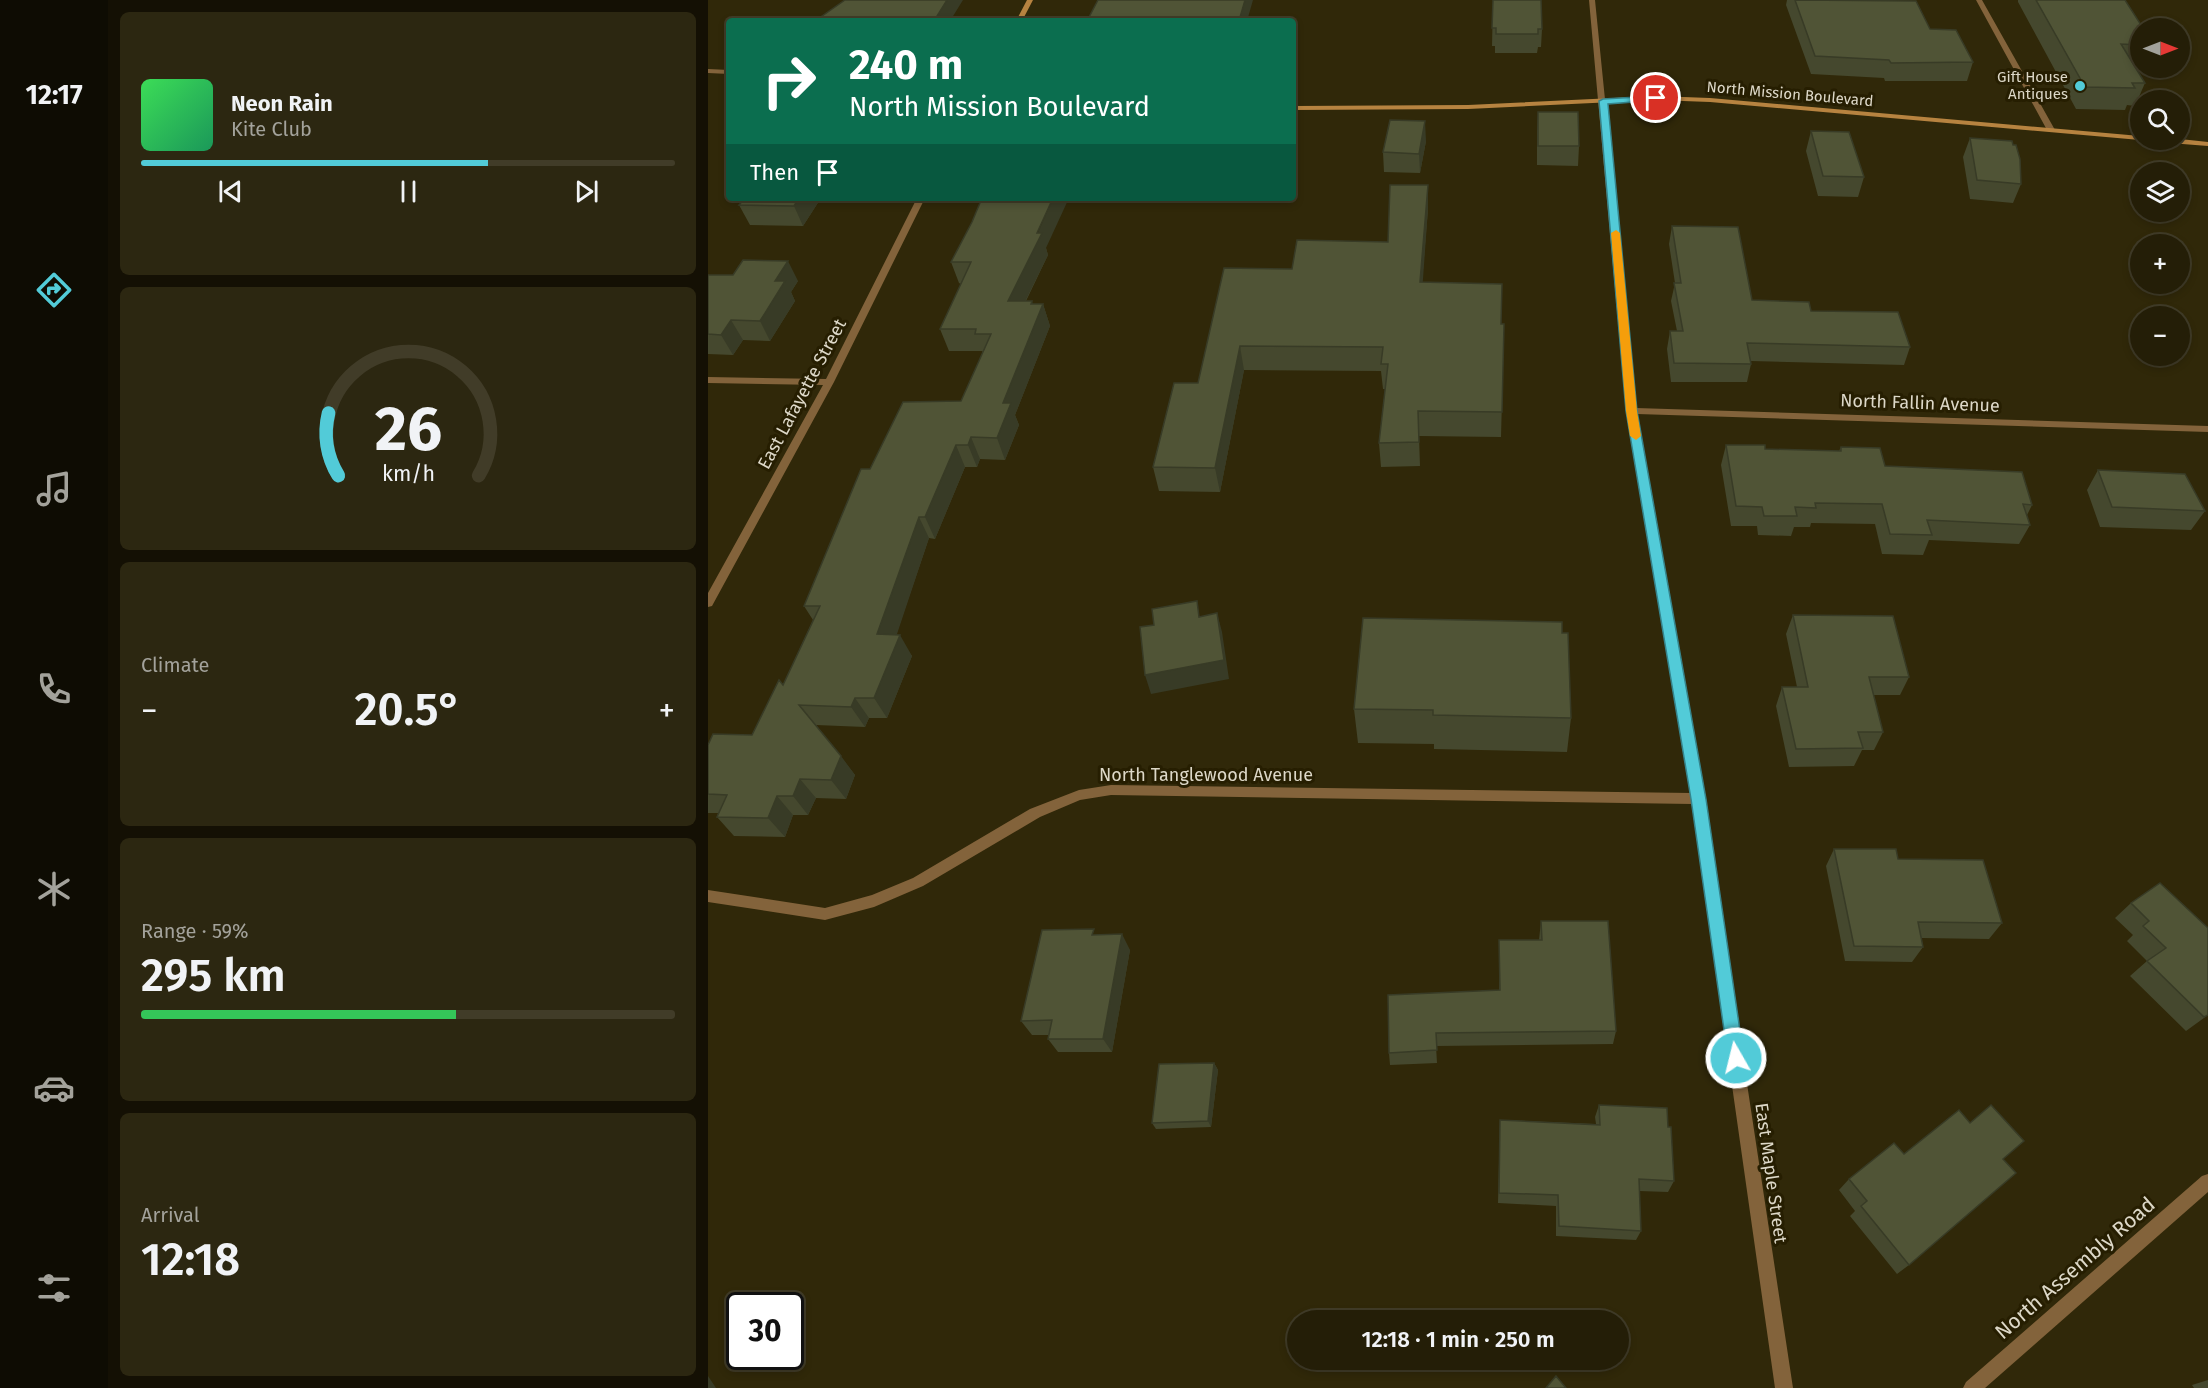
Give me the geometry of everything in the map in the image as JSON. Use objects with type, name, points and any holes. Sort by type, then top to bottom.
[{"type":"main road","points":[[1021,18],[1030,0]]},
{"type":"main road","name":"North Mission Boulevard","points":[[1296,108],[1408,108],[1656,98],[1710,100],[2130,137]]},
{"type":"main road","points":[[2190,143],[2208,144]]},
{"type":"street","name":"East Maple Street","points":[[1592,0],[1631,411],[1698,799],[1784,1388]]},
{"type":"street","points":[[1979,0],[2051,130]]},
{"type":"street","points":[[708,71],[726,72]]},
{"type":"street","name":"East Lafayette Street","points":[[708,603],[829,382],[920,201]]},
{"type":"street","points":[[708,381],[829,382]]},
{"type":"street","name":"North Fallin Avenue","points":[[1631,411],[2208,429]]},
{"type":"street","name":"North Tanglewood Avenue","points":[[708,896],[825,914],[874,900],[918,882],[1035,813],[1079,795],[1111,790],[1698,799]]},
{"type":"street","name":"North Assembly Road","points":[[1972,1388],[2208,1182]]},
{"type":"building","points":[[845,0],[947,0],[936,18],[819,18]]},
{"type":"building","points":[[1098,0],[1245,0],[1240,18],[1089,18]]},
{"type":"building","points":[[1493,0],[1541,0],[1542,29],[1538,29],[1538,34],[1496,34],[1496,28],[1492,28]]},
{"type":"building","points":[[1795,0],[1916,1],[1930,29],[1956,30],[1973,62],[1891,63],[1889,60],[1815,56]]},
{"type":"building","points":[[2036,0],[2125,0],[2137,18],[2130,18],[2130,44],[2121,44],[2130,59],[2130,78],[2142,78],[2145,83],[2132,83],[2135,88],[2085,87]]},
{"type":"building","points":[[1538,112],[1578,112],[1579,146],[1538,146]]},
{"type":"building","points":[[1390,120],[1425,121],[1419,154],[1383,152]]},
{"type":"building","points":[[1811,131],[1849,132],[1864,177],[1823,176]]},
{"type":"building","points":[[1970,138],[2012,141],[2013,145],[2016,145],[2020,159],[2021,184],[1977,180]]},
{"type":"building","points":[[1390,185],[1428,185],[1420,282],[1502,284],[1501,324],[1504,324],[1502,412],[1418,411],[1419,442],[1379,443],[1388,364],[1381,364],[1383,347],[1240,346],[1215,468],[1153,467],[1174,383],[1198,383],[1224,268],[1292,269],[1297,240],[1388,242]]},
{"type":"building","points":[[742,201],[797,201],[794,206],[739,205]]},
{"type":"building","points":[[981,201],[1052,201],[1037,233],[1042,233],[1008,301],[1032,301],[1031,304],[1043,304],[1003,403],[1011,403],[997,438],[971,437],[968,445],[956,445],[925,517],[919,517],[877,634],[900,635],[874,698],[855,698],[851,707],[799,705],[841,756],[831,780],[800,779],[793,796],[777,796],[768,818],[717,817],[727,795],[708,794],[708,745],[713,734],[752,735],[779,680],[783,685],[820,606],[804,606],[861,469],[870,469],[903,402],[961,401],[991,334],[975,334],[976,329],[940,329],[971,262],[951,262]]},
{"type":"building","points":[[1672,226],[1738,227],[1752,300],[1809,302],[1811,311],[1898,312],[1910,347],[1747,343],[1751,364],[1674,363],[1670,331],[1683,331],[1674,283],[1681,283]]},
{"type":"building","points":[[743,260],[788,261],[775,281],[785,281],[760,321],[731,320],[721,335],[708,334],[708,275],[733,275]]},
{"type":"building","points":[[1726,445],[1765,445],[1765,449],[1841,451],[1841,447],[1880,448],[1885,466],[2022,472],[2032,505],[2023,504],[2030,525],[1927,520],[1932,535],[1890,534],[1882,504],[1815,503],[1816,508],[1795,507],[1797,516],[1764,516],[1762,507],[1736,506]]},
{"type":"building","points":[[2098,470],[2185,474],[2205,511],[2112,507]]},
{"type":"building","points":[[1197,601],[1199,617],[1217,613],[1224,660],[1145,675],[1140,627],[1154,625],[1152,609]]},
{"type":"building","points":[[1793,615],[1893,616],[1909,677],[1869,677],[1883,732],[1858,732],[1863,748],[1796,749],[1782,687],[1808,687]]},
{"type":"building","points":[[1363,618],[1562,622],[1562,633],[1568,633],[1571,718],[1433,715],[1433,710],[1354,709]]},
{"type":"building","points":[[1834,849],[1896,849],[1898,859],[1983,860],[2002,923],[1918,922],[1923,947],[1854,946]]},
{"type":"building","points":[[2160,883],[2208,928],[2208,1015],[2204,1017],[2147,961],[2166,948],[2143,926],[2149,921],[2131,903]]},
{"type":"building","points":[[1541,921],[1608,921],[1616,1031],[1436,1033],[1437,1050],[1389,1053],[1388,995],[1500,990],[1499,940],[1542,940]]},
{"type":"building","points":[[1094,929],[1092,935],[1122,934],[1103,1039],[1048,1039],[1052,1020],[1021,1021],[1042,930]]},
{"type":"building","points":[[1214,1063],[1208,1121],[1152,1123],[1159,1064]]},
{"type":"building","points":[[1599,1105],[1667,1108],[1668,1127],[1671,1127],[1674,1181],[1639,1179],[1641,1231],[1559,1226],[1558,1195],[1499,1193],[1500,1120],[1600,1125]]},
{"type":"building","points":[[1991,1105],[2024,1141],[2003,1159],[2016,1173],[1909,1265],[1861,1206],[1867,1201],[1849,1179],[1894,1143],[1904,1154],[1959,1110],[1970,1123]]},
{"type":"building","points":[[1556,1376],[1566,1388],[1546,1388]]},
{"type":"slow traffic","points":[[1616,233],[1631,411],[1636,436]]},
{"type":"place","name":"Gift House Antiques","points":[[2080,86]]},
{"type":"route","points":[[1656,98],[1603,101],[1631,411],[1698,799],[1736,1058]]}]
